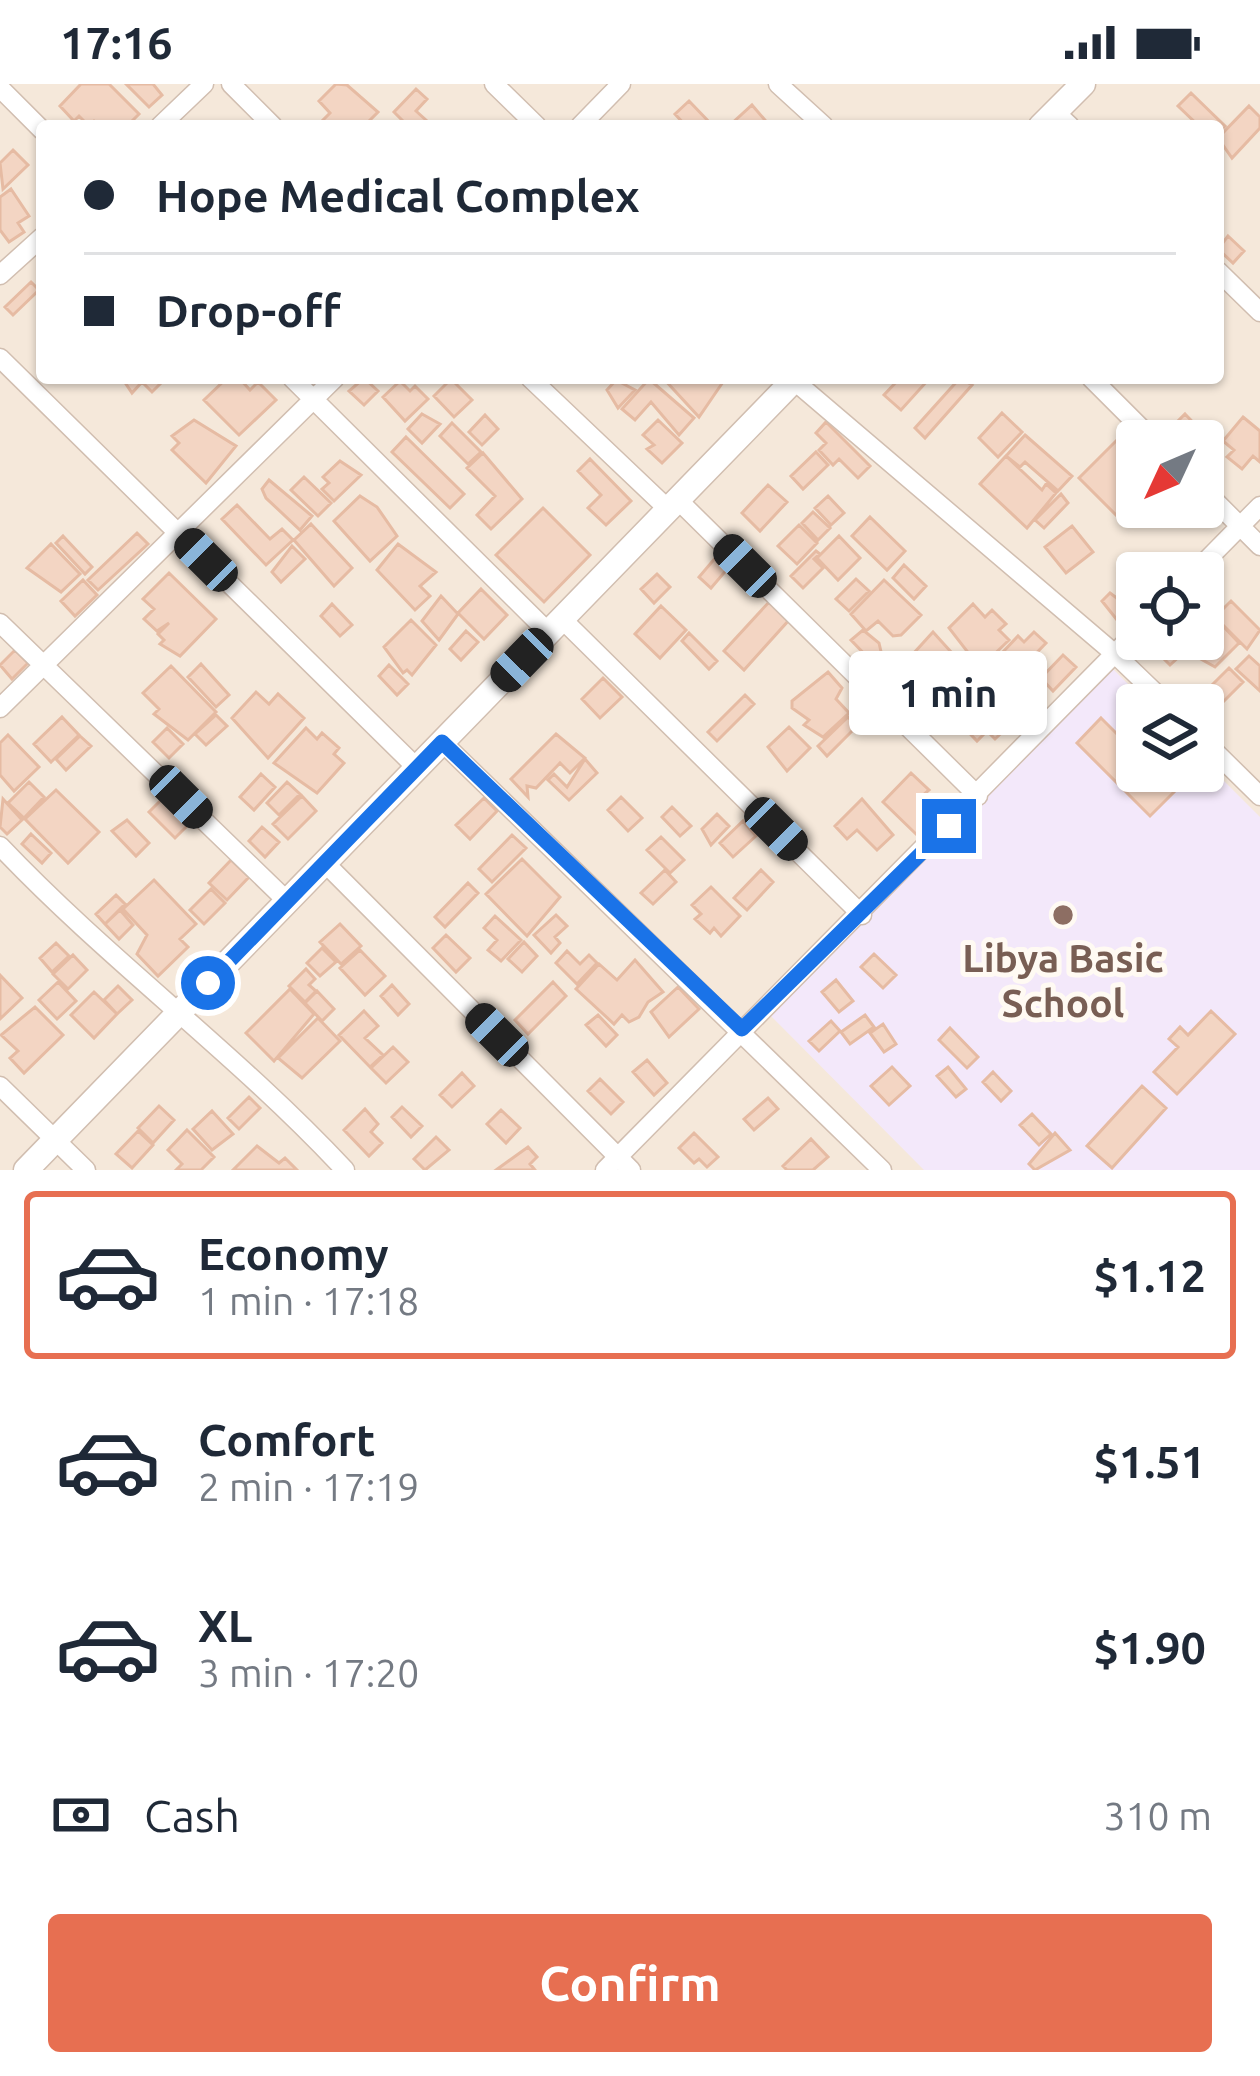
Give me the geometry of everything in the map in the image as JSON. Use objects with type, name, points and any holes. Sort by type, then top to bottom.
[{"type":"street","points":[[166,120],[204,84]]},
{"type":"street","points":[[231,84],[267,120]]},
{"type":"street","points":[[494,84],[531,120]]},
{"type":"street","points":[[586,120],[621,84]]},
{"type":"street","points":[[778,84],[817,120]]},
{"type":"street","points":[[1057,120],[1083,84]]},
{"type":"street","points":[[0,88],[36,124]]},
{"type":"street","points":[[0,275],[36,242]]},
{"type":"street","points":[[1224,277],[1260,312]]},
{"type":"street","points":[[0,358],[417,768]]},
{"type":"street","points":[[298,384],[862,915]]},
{"type":"street","points":[[0,708],[329,384]]},
{"type":"street","points":[[537,384],[673,505],[978,796]]},
{"type":"street","points":[[26,1170],[789,384]]},
{"type":"street","points":[[800,384],[1146,684]]},
{"type":"street","points":[[1096,384],[1133,420]]},
{"type":"street","points":[[1215,552],[1260,506]]},
{"type":"street","points":[[1224,510],[1260,546]]},
{"type":"street","points":[[0,623],[288,902]]},
{"type":"street","points":[[326,862],[617,1166],[742,1029],[862,915],[1115,654]]},
{"type":"street","points":[[442,742],[882,1170]]},
{"type":"street","points":[[1224,761],[1260,796]]},
{"type":"street","points":[[0,846],[58,907],[181,1010],[345,1170]]},
{"type":"street","points":[[0,1087],[86,1170]]},
{"type":"shaded area","points":[[0,84],[1260,84],[1260,1170],[0,1170]]},
{"type":"shaded area","name":"Libya Basic School","points":[[1113,669],[1128,684],[1116,684],[1116,792],[1224,792],[1224,781],[1260,817],[1260,1170],[924,1170],[767,1012]]},
{"type":"building","points":[[81,84],[109,84],[139,114],[133,120],[83,120],[79,116],[73,120],[60,106]]},
{"type":"building","points":[[126,84],[153,84],[162,95],[149,107]]},
{"type":"building","points":[[336,84],[347,85],[378,112],[370,120],[323,120],[330,113],[319,101]]},
{"type":"building","points":[[416,89],[427,99],[416,111],[426,120],[402,120],[394,112]]},
{"type":"building","points":[[1191,93],[1219,120],[1193,120],[1178,106]]},
{"type":"building","points":[[689,101],[707,120],[680,120],[675,114]]},
{"type":"building","points":[[752,105],[765,120],[736,120]]},
{"type":"building","points":[[1249,106],[1260,117],[1260,128],[1232,158],[1224,147],[1224,132]]},
{"type":"building","points":[[13,150],[28,165],[3,189],[0,163]]},
{"type":"building","points":[[11,189],[29,216],[18,223],[24,232],[9,242],[0,230],[0,197]]},
{"type":"building","points":[[1228,236],[1244,251],[1233,263],[1224,255]]},
{"type":"building","points":[[31,282],[36,287],[36,293],[13,315],[5,307]]},
{"type":"building","points":[[221,384],[244,384],[250,390],[260,384],[276,400],[239,435],[204,400]]},
{"type":"building","points":[[357,384],[370,384],[378,391],[364,405],[349,391]]},
{"type":"building","points":[[403,384],[410,391],[415,386],[428,399],[405,421],[383,397]]},
{"type":"building","points":[[446,384],[456,384],[472,400],[454,417],[434,396]]},
{"type":"building","points":[[612,384],[624,384],[635,390],[618,408],[607,390]]},
{"type":"building","points":[[644,384],[655,384],[694,418],[679,435],[651,402],[635,420],[622,409]]},
{"type":"building","points":[[669,384],[722,384],[699,417]]},
{"type":"building","points":[[894,384],[924,384],[901,410],[884,395]]},
{"type":"building","points":[[955,384],[972,385],[925,438],[915,428]]},
{"type":"building","points":[[1002,413],[1022,432],[998,457],[979,438]]},
{"type":"building","points":[[422,414],[440,424],[422,443],[408,429]]},
{"type":"building","points":[[485,415],[498,429],[482,445],[469,432]]},
{"type":"building","points":[[1243,417],[1260,431],[1260,462],[1253,456],[1242,469],[1227,457],[1234,450],[1224,440]]},
{"type":"building","points":[[194,420],[236,446],[206,483],[172,450],[179,443],[172,436]]},
{"type":"building","points":[[658,420],[682,443],[662,463],[647,449],[654,445],[643,435]]},
{"type":"building","points":[[826,422],[870,466],[858,478],[839,459],[833,465],[819,450],[826,443],[816,433]]},
{"type":"building","points":[[452,423],[481,452],[468,464],[440,436]]},
{"type":"building","points":[[1025,435],[1072,476],[1058,491],[1025,462],[1020,467],[1006,456]]},
{"type":"building","points":[[406,437],[464,494],[450,508],[392,452]]},
{"type":"building","points":[[1116,441],[1116,515],[1079,478]]},
{"type":"building","points":[[816,452],[828,465],[803,489],[791,476]]},
{"type":"building","points":[[483,453],[522,499],[491,529],[477,515],[495,496],[467,468]]},
{"type":"building","points":[[1006,456],[1042,490],[1046,484],[1056,493],[1027,528],[980,484]]},
{"type":"building","points":[[590,459],[631,501],[606,525],[588,508],[601,495],[578,471]]},
{"type":"building","points":[[340,461],[361,475],[334,501],[322,489],[329,483],[323,477]]},
{"type":"building","points":[[304,477],[331,503],[318,516],[291,490]]},
{"type":"building","points":[[269,480],[312,516],[300,530],[266,498],[262,489]]},
{"type":"building","points":[[768,485],[787,502],[760,531],[742,513]]},
{"type":"building","points":[[1061,494],[1068,503],[1044,528],[1035,520]]},
{"type":"building","points":[[360,496],[377,507],[397,536],[370,561],[334,521]]},
{"type":"building","points":[[828,496],[844,513],[831,525],[815,508]]},
{"type":"building","points":[[237,505],[270,539],[282,529],[293,540],[266,565],[222,519]]},
{"type":"building","points":[[543,508],[590,555],[544,602],[496,555]]},
{"type":"building","points":[[813,512],[830,528],[818,540],[802,523]]},
{"type":"building","points":[[870,517],[905,551],[887,570],[852,536]]},
{"type":"building","points":[[311,524],[352,568],[334,586],[294,540]]},
{"type":"building","points":[[799,525],[817,543],[797,564],[778,546]]},
{"type":"building","points":[[1072,526],[1093,552],[1066,573],[1045,547]]},
{"type":"building","points":[[137,533],[148,544],[98,590],[88,580]]},
{"type":"building","points":[[63,536],[92,567],[85,574],[56,543]]},
{"type":"building","points":[[839,536],[860,558],[838,580],[817,558]]},
{"type":"building","points":[[51,544],[80,574],[61,592],[27,568]]},
{"type":"building","points":[[398,544],[436,572],[420,586],[430,596],[415,610],[377,570]]},
{"type":"building","points":[[292,546],[305,559],[281,582],[272,572]]},
{"type":"building","points":[[816,551],[820,554],[814,559],[823,568],[803,588],[791,576]]},
{"type":"building","points":[[717,556],[729,567],[711,588],[699,577]]},
{"type":"building","points":[[904,565],[926,586],[914,599],[893,578]]},
{"type":"building","points":[[169,573],[216,619],[180,656],[160,644],[164,640],[158,634],[169,623],[157,631],[144,619],[154,609],[143,599]]},
{"type":"building","points":[[657,574],[670,587],[654,603],[641,589]]},
{"type":"building","points":[[856,579],[869,591],[849,611],[836,599]]},
{"type":"building","points":[[83,580],[97,595],[75,616],[61,601]]},
{"type":"building","points":[[884,580],[921,615],[901,635],[893,636],[878,621],[866,631],[851,614]]},
{"type":"building","points":[[481,589],[507,615],[484,639],[458,613]]},
{"type":"building","points":[[1110,593],[1116,598],[1116,619],[1102,601]]},
{"type":"building","points":[[441,596],[458,614],[439,640],[422,621]]},
{"type":"building","points":[[1231,601],[1260,630],[1247,649],[1224,626],[1224,608]]},
{"type":"building","points":[[769,602],[789,620],[744,670],[724,651]]},
{"type":"building","points":[[332,604],[352,625],[340,636],[321,616]]},
{"type":"building","points":[[973,604],[985,617],[992,610],[1006,624],[999,630],[1009,640],[980,668],[949,628]]},
{"type":"building","points":[[661,606],[686,630],[660,658],[635,634]]},
{"type":"building","points":[[411,620],[436,645],[412,675],[407,670],[403,673],[384,647]]},
{"type":"building","points":[[1224,627],[1239,643],[1224,658]]},
{"type":"building","points":[[863,630],[879,643],[882,656],[873,663],[851,640]]},
{"type":"building","points":[[466,631],[478,642],[461,660],[450,649]]},
{"type":"building","points":[[933,632],[970,673],[952,691],[922,671],[926,666],[913,654]]},
{"type":"building","points":[[1034,632],[1046,643],[1020,670],[1002,653],[1018,636],[1024,642]]},
{"type":"building","points":[[689,633],[717,661],[709,669],[682,641]]},
{"type":"building","points":[[15,650],[28,663],[12,679],[0,665]]},
{"type":"building","points":[[1063,655],[1076,667],[1053,691],[1041,678]]},
{"type":"building","points":[[1249,656],[1260,666],[1260,691],[1236,669]]},
{"type":"building","points":[[201,664],[229,695],[216,707],[188,677]]},
{"type":"building","points":[[389,665],[408,684],[397,695],[379,676]]},
{"type":"building","points":[[171,666],[216,712],[188,740],[154,714],[159,709],[143,693]]},
{"type":"building","points":[[1229,668],[1243,682],[1224,701],[1224,684],[1213,684]]},
{"type":"building","points":[[828,672],[842,688],[836,699],[849,713],[823,737],[804,725],[809,720],[792,708],[792,701]]},
{"type":"building","points":[[603,678],[622,697],[600,718],[582,699]]},
{"type":"building","points":[[988,684],[999,695],[993,701],[1002,710],[1009,704],[1030,719],[1019,729],[1013,722],[995,739],[987,731],[977,741],[954,717]]},
{"type":"building","points":[[256,692],[269,704],[278,694],[304,718],[268,758],[232,718]]},
{"type":"building","points":[[745,695],[754,704],[717,741],[708,732]]},
{"type":"building","points":[[216,715],[227,726],[206,745],[195,734]]},
{"type":"building","points":[[62,717],[79,735],[51,762],[34,744]]},
{"type":"building","points":[[848,717],[857,726],[827,756],[818,746]]},
{"type":"building","points":[[1101,718],[1116,733],[1116,782],[1077,743]]},
{"type":"building","points":[[789,727],[810,748],[787,771],[768,747]]},
{"type":"building","points":[[167,728],[183,744],[169,758],[153,742]]},
{"type":"building","points":[[306,728],[317,739],[322,733],[339,748],[334,754],[344,763],[317,793],[274,763]]},
{"type":"building","points":[[556,734],[585,758],[570,773],[560,763],[536,788],[527,786],[528,797],[511,779]]},
{"type":"building","points":[[8,735],[39,767],[14,791],[0,775],[0,743]]},
{"type":"building","points":[[80,736],[91,746],[66,770],[56,759]]},
{"type":"building","points":[[585,759],[597,773],[569,800],[548,780],[554,774],[567,787]]},
{"type":"building","points":[[911,773],[929,790],[922,796],[940,812],[917,835],[883,802]]},
{"type":"building","points":[[261,774],[275,787],[254,810],[240,797]]},
{"type":"building","points":[[29,782],[44,797],[24,818],[8,803]]},
{"type":"building","points":[[287,782],[300,794],[279,815],[267,803]]},
{"type":"building","points":[[56,790],[99,832],[68,863],[25,819]]},
{"type":"building","points":[[1126,792],[1174,792],[1150,816]]},
{"type":"building","points":[[302,796],[316,811],[288,839],[273,824]]},
{"type":"building","points":[[621,797],[642,818],[628,831],[608,810]]},
{"type":"building","points":[[163,798],[189,824],[175,838],[149,812]]},
{"type":"building","points":[[484,798],[497,811],[470,839],[456,825]]},
{"type":"building","points":[[3,799],[22,820],[7,834],[0,827]]},
{"type":"building","points":[[862,799],[893,835],[877,850],[857,830],[847,839],[835,826]]},
{"type":"building","points":[[672,807],[691,826],[680,836],[662,817]]},
{"type":"building","points":[[717,814],[729,826],[711,845],[702,829]]},
{"type":"building","points":[[127,820],[149,843],[136,856],[112,831]]},
{"type":"building","points":[[743,821],[756,836],[733,857],[720,843]]},
{"type":"building","points":[[262,827],[279,842],[265,857],[249,841]]},
{"type":"building","points":[[31,834],[51,853],[42,863],[22,844]]},
{"type":"building","points":[[512,835],[526,848],[492,882],[479,869]]},
{"type":"building","points":[[661,837],[684,860],[670,873],[647,850]]},
{"type":"building","points":[[522,859],[560,897],[527,936],[486,894]]},
{"type":"building","points":[[231,860],[249,877],[227,900],[209,883]]},
{"type":"building","points":[[665,870],[676,882],[653,904],[641,893]]},
{"type":"building","points":[[761,870],[773,882],[747,910],[734,898]]},
{"type":"building","points":[[154,880],[196,924],[180,939],[188,947],[158,976],[137,954],[147,935],[123,909]]},
{"type":"building","points":[[468,883],[478,893],[445,927],[435,917]]},
{"type":"building","points":[[711,887],[740,916],[721,936],[695,919],[701,914],[692,905]]},
{"type":"building","points":[[211,889],[225,903],[204,924],[190,910]]},
{"type":"building","points":[[116,895],[125,904],[105,924],[96,914]]},
{"type":"building","points":[[120,910],[133,925],[119,939],[105,924]]},
{"type":"building","points":[[556,915],[567,926],[555,937],[560,943],[551,953],[534,935]]},
{"type":"building","points":[[495,916],[521,940],[501,961],[488,950],[497,940],[484,928]]},
{"type":"building","points":[[340,924],[361,946],[341,964],[320,942]]},
{"type":"building","points":[[446,935],[470,958],[456,972],[433,948]]},
{"type":"building","points":[[524,942],[537,956],[522,972],[508,959]]},
{"type":"building","points":[[56,943],[69,956],[52,972],[40,958]]},
{"type":"building","points":[[322,948],[336,962],[320,976],[307,963]]},
{"type":"building","points":[[360,950],[385,976],[365,995],[340,968]]},
{"type":"building","points":[[567,951],[580,964],[589,955],[597,963],[577,984],[556,963]]},
{"type":"building","points":[[874,954],[896,975],[883,988],[861,967]]},
{"type":"building","points":[[73,955],[87,970],[68,989],[53,974]]},
{"type":"building","points":[[635,960],[663,992],[648,1002],[639,1017],[629,1022],[622,1015],[614,1024],[576,989],[599,964],[617,980]]},
{"type":"building","points":[[306,969],[315,979],[309,985],[316,991],[305,1002],[289,986]]},
{"type":"building","points":[[0,975],[22,998],[0,1019]]},
{"type":"building","points":[[836,980],[853,1001],[839,1012],[822,992]]},
{"type":"building","points":[[58,982],[76,1001],[57,1019],[39,1000]]},
{"type":"building","points":[[553,982],[566,996],[528,1034],[515,1020]]},
{"type":"building","points":[[392,985],[409,1004],[398,1015],[381,996]]},
{"type":"building","points":[[118,986],[132,1000],[117,1014],[104,1000]]},
{"type":"building","points":[[678,987],[699,1009],[669,1037],[651,1012]]},
{"type":"building","points":[[290,989],[314,1014],[274,1061],[246,1033]]},
{"type":"building","points":[[317,991],[334,1009],[322,1021],[305,1003]]},
{"type":"building","points":[[94,992],[117,1014],[94,1038],[71,1015]]},
{"type":"building","points":[[35,1007],[63,1035],[24,1073],[10,1058],[18,1051],[1,1035]]},
{"type":"building","points":[[364,1011],[378,1026],[365,1038],[383,1055],[370,1067],[339,1035]]},
{"type":"building","points":[[1211,1011],[1235,1034],[1177,1094],[1154,1072],[1178,1047],[1169,1039],[1180,1027],[1188,1035]]},
{"type":"building","points":[[598,1015],[617,1035],[606,1046],[586,1025]]},
{"type":"building","points":[[865,1015],[874,1027],[850,1044],[841,1032]]},
{"type":"building","points":[[318,1018],[340,1041],[302,1078],[278,1058]]},
{"type":"building","points":[[831,1021],[840,1031],[819,1051],[809,1041]]},
{"type":"building","points":[[883,1024],[896,1044],[884,1052],[870,1033]]},
{"type":"building","points":[[950,1028],[978,1057],[967,1068],[939,1040]]},
{"type":"building","points":[[393,1047],[408,1062],[386,1083],[371,1068]]},
{"type":"building","points":[[647,1060],[667,1083],[654,1095],[633,1072]]},
{"type":"building","points":[[892,1067],[910,1086],[889,1105],[871,1086]]},
{"type":"building","points":[[948,1067],[966,1089],[956,1097],[937,1076]]},
{"type":"building","points":[[993,1072],[1011,1091],[1001,1101],[983,1082]]},
{"type":"building","points":[[462,1073],[474,1086],[452,1107],[440,1095]]},
{"type":"building","points":[[600,1079],[623,1102],[611,1114],[588,1091]]},
{"type":"building","points":[[1142,1086],[1166,1108],[1112,1168],[1087,1146]]},
{"type":"building","points":[[249,1097],[260,1108],[239,1129],[228,1118]]},
{"type":"building","points":[[768,1098],[778,1109],[754,1130],[744,1119]]},
{"type":"building","points":[[159,1106],[174,1120],[153,1143],[138,1128]]},
{"type":"building","points":[[402,1107],[422,1126],[411,1137],[392,1117]]},
{"type":"building","points":[[365,1109],[378,1124],[371,1132],[382,1143],[369,1156],[344,1130]]},
{"type":"building","points":[[501,1110],[520,1128],[506,1143],[487,1124]]},
{"type":"building","points":[[212,1111],[233,1134],[212,1150],[193,1129]]},
{"type":"building","points":[[1032,1114],[1051,1134],[1039,1145],[1020,1125]]},
{"type":"building","points":[[187,1130],[214,1157],[201,1170],[176,1170],[182,1164],[168,1150]]},
{"type":"building","points":[[138,1131],[153,1145],[132,1168],[116,1154]]},
{"type":"building","points":[[694,1133],[718,1157],[707,1167],[699,1159],[694,1163],[679,1148]]},
{"type":"building","points":[[1055,1133],[1070,1150],[1035,1170],[1029,1164]]},
{"type":"building","points":[[436,1137],[449,1150],[425,1170],[414,1159]]},
{"type":"building","points":[[811,1139],[828,1157],[813,1170],[787,1170],[783,1166]]},
{"type":"building","points":[[257,1146],[279,1163],[285,1158],[297,1170],[233,1170]]},
{"type":"building","points":[[528,1147],[537,1157],[530,1164],[535,1170],[496,1170]]},
{"type":"place","name":"Libya Basic School","points":[[1063,915]]},
{"type":"route","points":[[208,983],[442,742],[742,1029],[949,826]]}]
